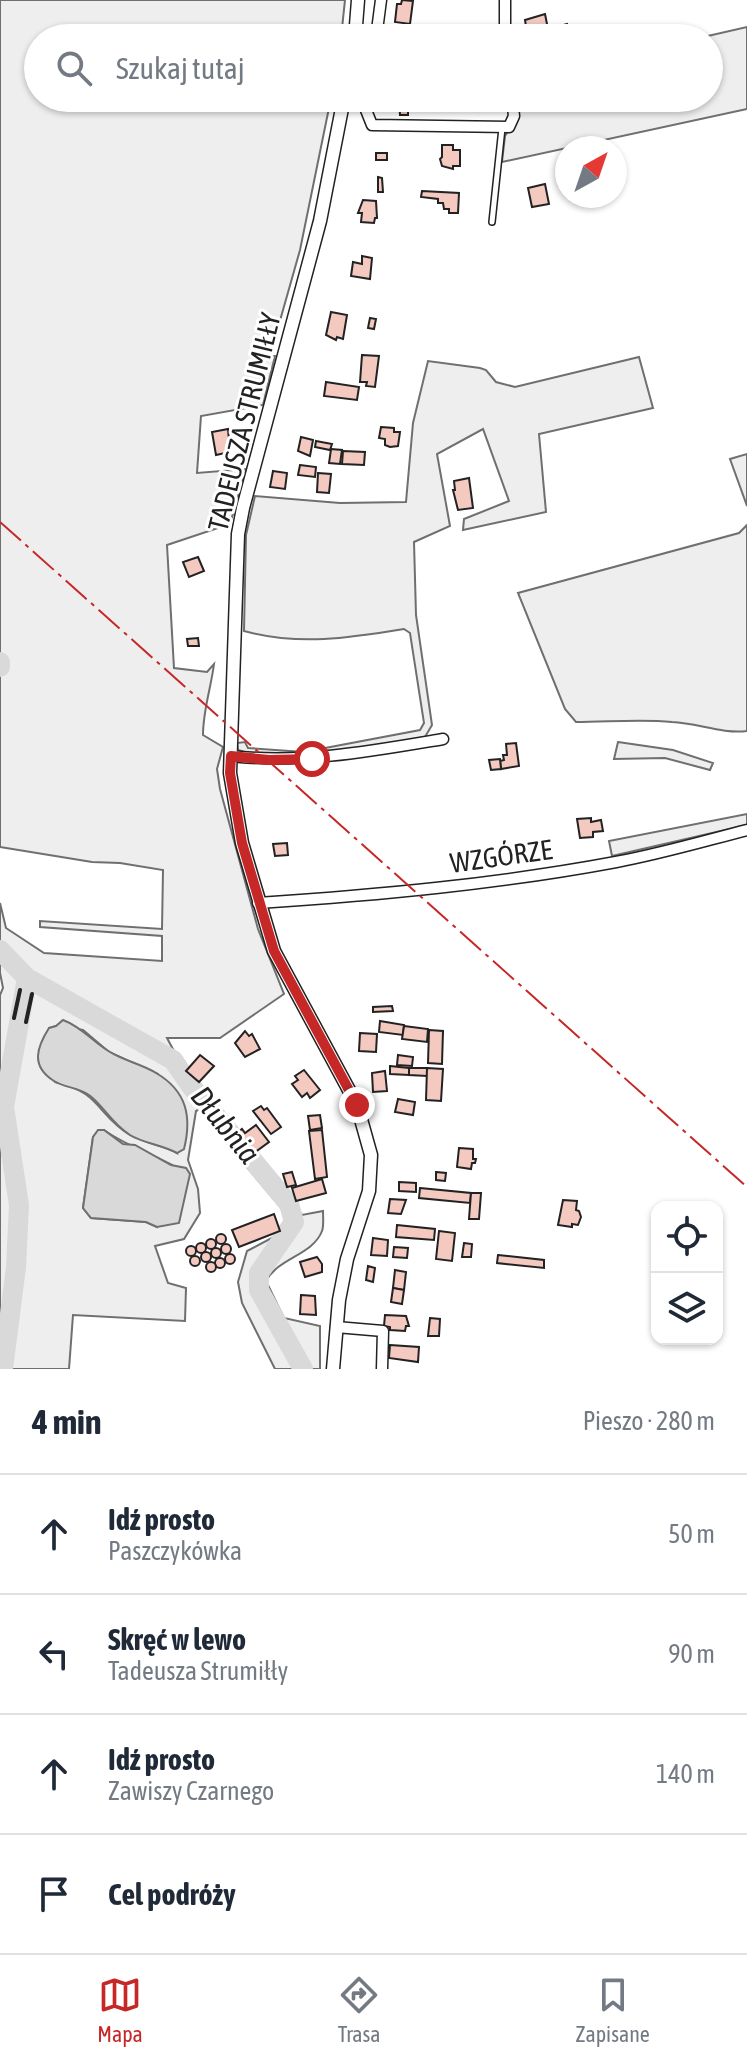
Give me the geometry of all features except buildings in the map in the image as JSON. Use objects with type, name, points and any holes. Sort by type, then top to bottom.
[{"type":"street","points":[[356,24],[358,0]]},
{"type":"street","points":[[378,24],[381,0]]},
{"type":"street","points":[[505,0],[505,24]]},
{"type":"street","name":"TADEUSZA STRUMIŁŁY","points":[[333,1369],[347,1259],[369,1191],[372,1163],[368,1137],[357,1105],[274,951],[242,843],[230,773],[238,534],[320,221],[341,112]]},
{"type":"street","points":[[367,112],[372,125],[502,127],[509,127],[514,112]]},
{"type":"street","points":[[231,756],[269,760],[312,759],[443,739]]},
{"type":"street","name":"WZGÓRZE","points":[[258,903],[406,893],[551,873],[621,861],[747,830]]},
{"type":"street","points":[[336,1327],[383,1331],[382,1369]]},
{"type":"lane","points":[[492,222],[502,127]]},
{"type":"shaded area","points":[[0,0],[345,0],[342,24],[24,24],[24,112],[328,112],[300,250],[270,356],[275,356],[263,405],[201,416],[197,473],[246,469],[230,524],[167,545],[174,668],[207,672],[214,664],[203,735],[223,747],[217,769],[220,789],[258,929],[284,994],[220,1038],[167,1038],[188,1072],[217,1100],[196,1111],[188,1160],[198,1189],[200,1213],[184,1239],[155,1246],[168,1283],[186,1288],[185,1321],[73,1315],[69,1369],[0,1369],[0,995],[3,988],[0,973],[0,903],[6,928],[44,953],[162,961],[162,936],[40,927],[40,921],[162,929],[163,870],[0,847]],"holes":[[[56,1026],[83,1030],[109,1052],[158,1074],[177,1153],[130,1135],[90,1098],[70,1086],[55,1082],[49,1028]],[[104,1130],[172,1165],[157,1227],[146,1222],[91,1218],[83,1208],[93,1137]]]},
{"type":"shaded area","points":[[747,27],[747,109],[622,136],[555,136],[555,151],[502,162],[505,136],[517,118],[516,112],[723,112],[723,32]]},
{"type":"shaded area","points":[[639,357],[653,408],[539,434],[546,512],[463,530],[464,519],[509,501],[483,429],[437,454],[450,526],[414,542],[416,615],[432,725],[425,737],[332,756],[282,758],[238,750],[237,743],[245,742],[248,748],[304,752],[420,730],[424,723],[410,633],[404,629],[344,638],[304,639],[244,631],[246,535],[255,496],[340,503],[406,502],[413,423],[428,361],[480,368],[486,370],[496,382],[515,387]]},
{"type":"shaded area","points":[[747,454],[747,506],[730,459]]},
{"type":"shaded area","points":[[747,525],[747,731],[660,721],[576,722],[565,709],[518,593],[739,533]]},
{"type":"shaded area","points":[[618,742],[673,750],[713,763],[710,770],[665,758],[614,759]]},
{"type":"shaded area","points":[[747,814],[747,825],[612,856],[609,841]]},
{"type":"shaded area","points":[[63,1020],[115,1055],[156,1073],[175,1088],[187,1116],[184,1149],[177,1153],[130,1135],[89,1095],[46,1075],[39,1063],[41,1042],[49,1028]]},
{"type":"shaded area","points":[[98,1130],[104,1130],[123,1144],[135,1145],[171,1165],[186,1168],[190,1174],[179,1223],[157,1227],[146,1222],[91,1218],[83,1208],[93,1137]]},
{"type":"shaded area","points":[[245,1144],[302,1215],[323,1211],[323,1229],[318,1239],[271,1273],[266,1281],[284,1318],[320,1326],[320,1369],[275,1369],[242,1303],[238,1282],[247,1251],[285,1231],[288,1216],[235,1153]]},
{"type":"waterway","name":"Dłubnia","points":[[0,662],[0,667]]},
{"type":"waterway","name":"Dłubnia","points":[[0,950],[27,978],[173,1060],[289,1204],[294,1222],[259,1273],[259,1290],[303,1369]]},
{"type":"waterway","points":[[3,1369],[16,1267],[19,1205],[4,1107],[27,978]]},
{"type":"wall","points":[[14,1018],[20,990]]},
{"type":"wall","points":[[26,1022],[32,994]]},
{"type":"power","points":[[0,522],[747,1187]]},
{"type":"route","points":[[312,759],[269,760],[231,756],[230,773],[242,843],[274,951],[357,1105]]}]
